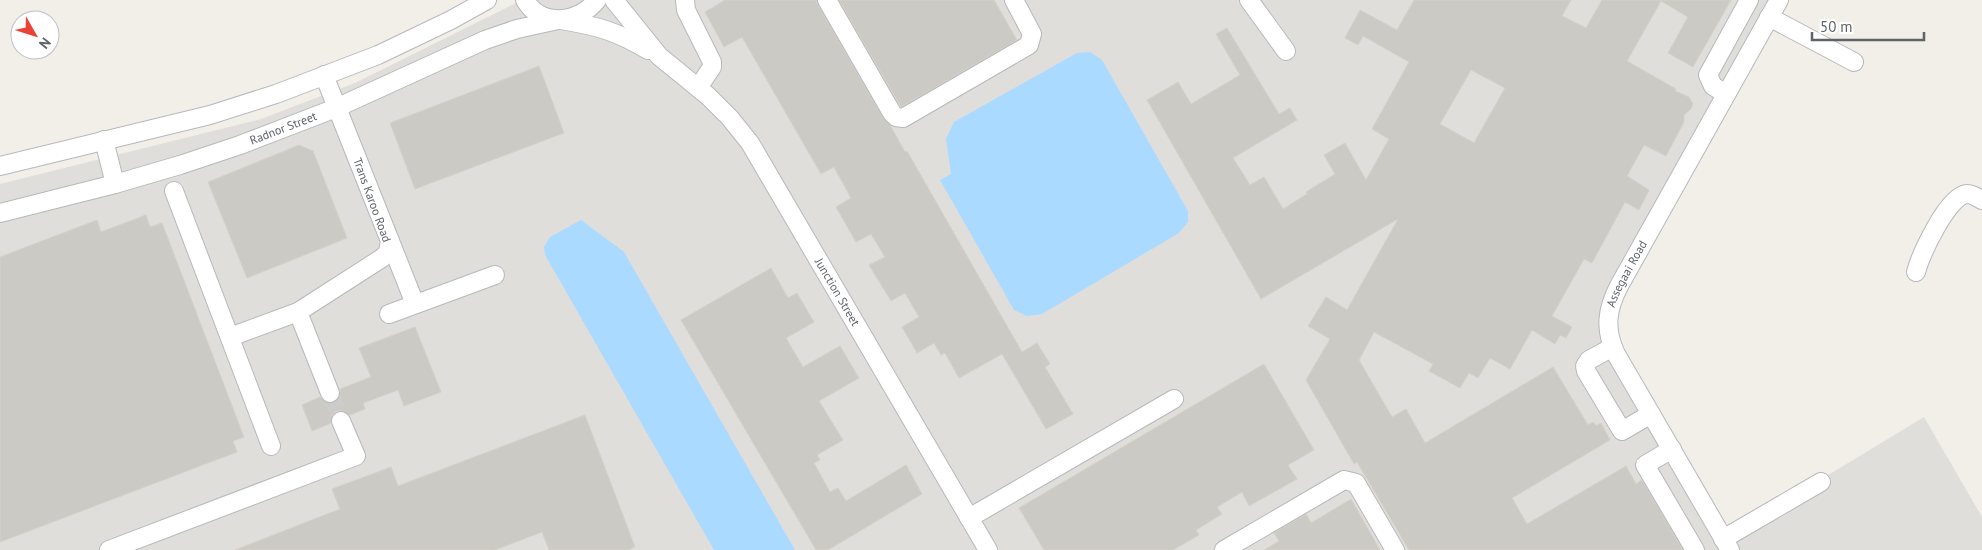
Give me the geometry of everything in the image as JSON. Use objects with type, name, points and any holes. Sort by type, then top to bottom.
[{"type":"street","points":[[0,166],[210,115],[276,94],[414,38],[487,0]]},
{"type":"street","points":[[524,0],[535,12],[560,20]]},
{"type":"street","name":"Radnor Street","points":[[0,212],[115,184],[214,154],[336,108],[485,40],[517,29],[576,17],[584,13],[597,0]]},
{"type":"street","name":"Junction Street","points":[[614,0],[659,56]]},
{"type":"street","points":[[685,0],[686,10],[712,62],[712,67],[698,88]]},
{"type":"street","points":[[827,0],[892,112],[896,117],[902,118],[1029,45],[1032,34],[1014,0]]},
{"type":"street","points":[[1249,0],[1286,51]]},
{"type":"street","points":[[1726,94],[1715,88],[1710,82],[1709,72],[1749,0]]},
{"type":"street","name":"Assegaai Road","points":[[1727,544],[1613,346],[1607,326],[1610,305],[1614,295],[1779,0]]},
{"type":"street","points":[[1769,18],[1854,62]]},
{"type":"street","name":"Junction Street","points":[[560,20],[605,28],[628,38],[659,56],[698,88],[730,118],[758,155],[988,550]]},
{"type":"street","name":"Trans Karoo Road","points":[[230,337],[298,312],[382,258],[388,252],[390,241],[324,75]]},
{"type":"street","points":[[104,140],[115,184]]},
{"type":"street","points":[[174,191],[271,446]]},
{"type":"street","points":[[1916,272],[1922,254],[1954,202],[1966,194],[1973,195],[1982,200]]},
{"type":"street","points":[[390,241],[415,304]]},
{"type":"street","points":[[389,314],[495,275]]},
{"type":"street","points":[[298,312],[330,393]]},
{"type":"street","points":[[1613,346],[1589,360],[1585,366],[1586,371],[1622,431],[1651,414]]},
{"type":"street","points":[[969,518],[1174,399]]},
{"type":"street","points":[[109,550],[356,456],[342,421]]},
{"type":"street","points":[[1672,449],[1645,465],[1694,550]]},
{"type":"street","points":[[1224,550],[1344,480],[1356,483],[1396,550]]},
{"type":"street","points":[[1727,544],[1821,482]]},
{"type":"shaded area","points":[[522,0],[1777,0],[1606,326],[1723,539],[1924,417],[1982,517],[1982,550],[0,550],[0,184],[261,119],[355,83]]},
{"type":"water","points":[[1090,52],[1102,60],[1188,211],[1188,222],[1179,233],[1042,314],[1027,316],[1014,310],[940,180],[951,174],[946,139],[954,122],[1077,53]]},
{"type":"water","points":[[581,220],[624,252],[795,550],[714,550],[545,255],[544,247],[550,237]]},
{"type":"building","points":[[725,0],[816,0],[883,118],[890,125],[905,152],[907,151],[1022,352],[1037,343],[1050,364],[1045,367],[1073,414],[1046,429],[1002,354],[959,378],[945,353],[941,355],[934,343],[917,353],[902,327],[919,317],[905,293],[891,301],[869,265],[885,257],[871,234],[856,242],[836,207],[851,198],[834,167],[821,174],[742,37],[724,47],[705,12]]},
{"type":"building","points":[[839,0],[994,0],[1017,40],[901,107]]},
{"type":"building","points":[[1414,0],[1571,0],[1562,16],[1586,28],[1602,0],[1731,0],[1693,67],[1668,53],[1688,17],[1661,1],[1627,61],[1676,89],[1675,91],[1689,97],[1693,104],[1691,109],[1684,115],[1684,122],[1666,156],[1644,145],[1627,176],[1649,190],[1639,210],[1625,202],[1592,263],[1584,259],[1552,316],[1572,327],[1566,338],[1560,335],[1555,344],[1532,330],[1510,369],[1490,358],[1478,378],[1469,373],[1460,388],[1429,371],[1433,364],[1374,332],[1359,360],[1392,417],[1406,409],[1425,443],[1553,367],[1588,425],[1593,422],[1596,426],[1601,423],[1610,440],[1512,498],[1527,524],[1626,466],[1636,484],[1642,480],[1683,550],[1409,550],[1357,462],[1354,464],[1306,380],[1330,339],[1308,326],[1326,297],[1347,310],[1398,219],[1261,299],[1147,100],[1178,82],[1191,104],[1240,75],[1216,34],[1227,28],[1279,114],[1290,108],[1297,120],[1233,158],[1250,185],[1264,177],[1283,209],[1335,174],[1324,155],[1345,143],[1366,180],[1389,139],[1372,129],[1409,62],[1363,36],[1358,45],[1345,38],[1360,10],[1397,30]],"holes":[[[1471,70],[1505,88],[1474,143],[1440,124]]]},
{"type":"building","points":[[539,66],[564,133],[415,189],[390,123]]},
{"type":"building","points":[[299,145],[313,151],[347,238],[247,278],[208,182]]},
{"type":"building","points":[[146,215],[150,227],[162,223],[244,437],[233,441],[237,452],[0,542],[0,257],[97,220],[101,232]]},
{"type":"building","points":[[771,268],[788,298],[797,293],[814,322],[786,338],[803,367],[840,346],[859,378],[819,401],[843,440],[817,455],[820,460],[814,463],[830,492],[838,488],[846,501],[906,465],[922,494],[828,550],[816,550],[681,320]]},
{"type":"building","points":[[415,327],[441,392],[404,406],[398,390],[363,403],[365,409],[350,415],[343,411],[336,411],[332,415],[331,423],[312,431],[302,405],[320,397],[328,403],[334,403],[340,395],[340,389],[371,377],[359,348]]},
{"type":"building","points":[[1264,364],[1314,450],[1288,465],[1297,479],[1249,506],[1242,492],[1217,507],[1222,514],[1196,530],[1199,535],[1173,550],[1044,550],[1019,508]]},
{"type":"building","points":[[585,415],[635,547],[628,550],[549,550],[542,532],[495,550],[235,550],[340,509],[332,489],[391,467],[398,486]]},
{"type":"building","points":[[1351,499],[1380,550],[1264,550],[1279,541],[1274,533],[1306,514],[1311,523]]},
{"type":"tunnel","points":[[330,393],[341,421]]}]
